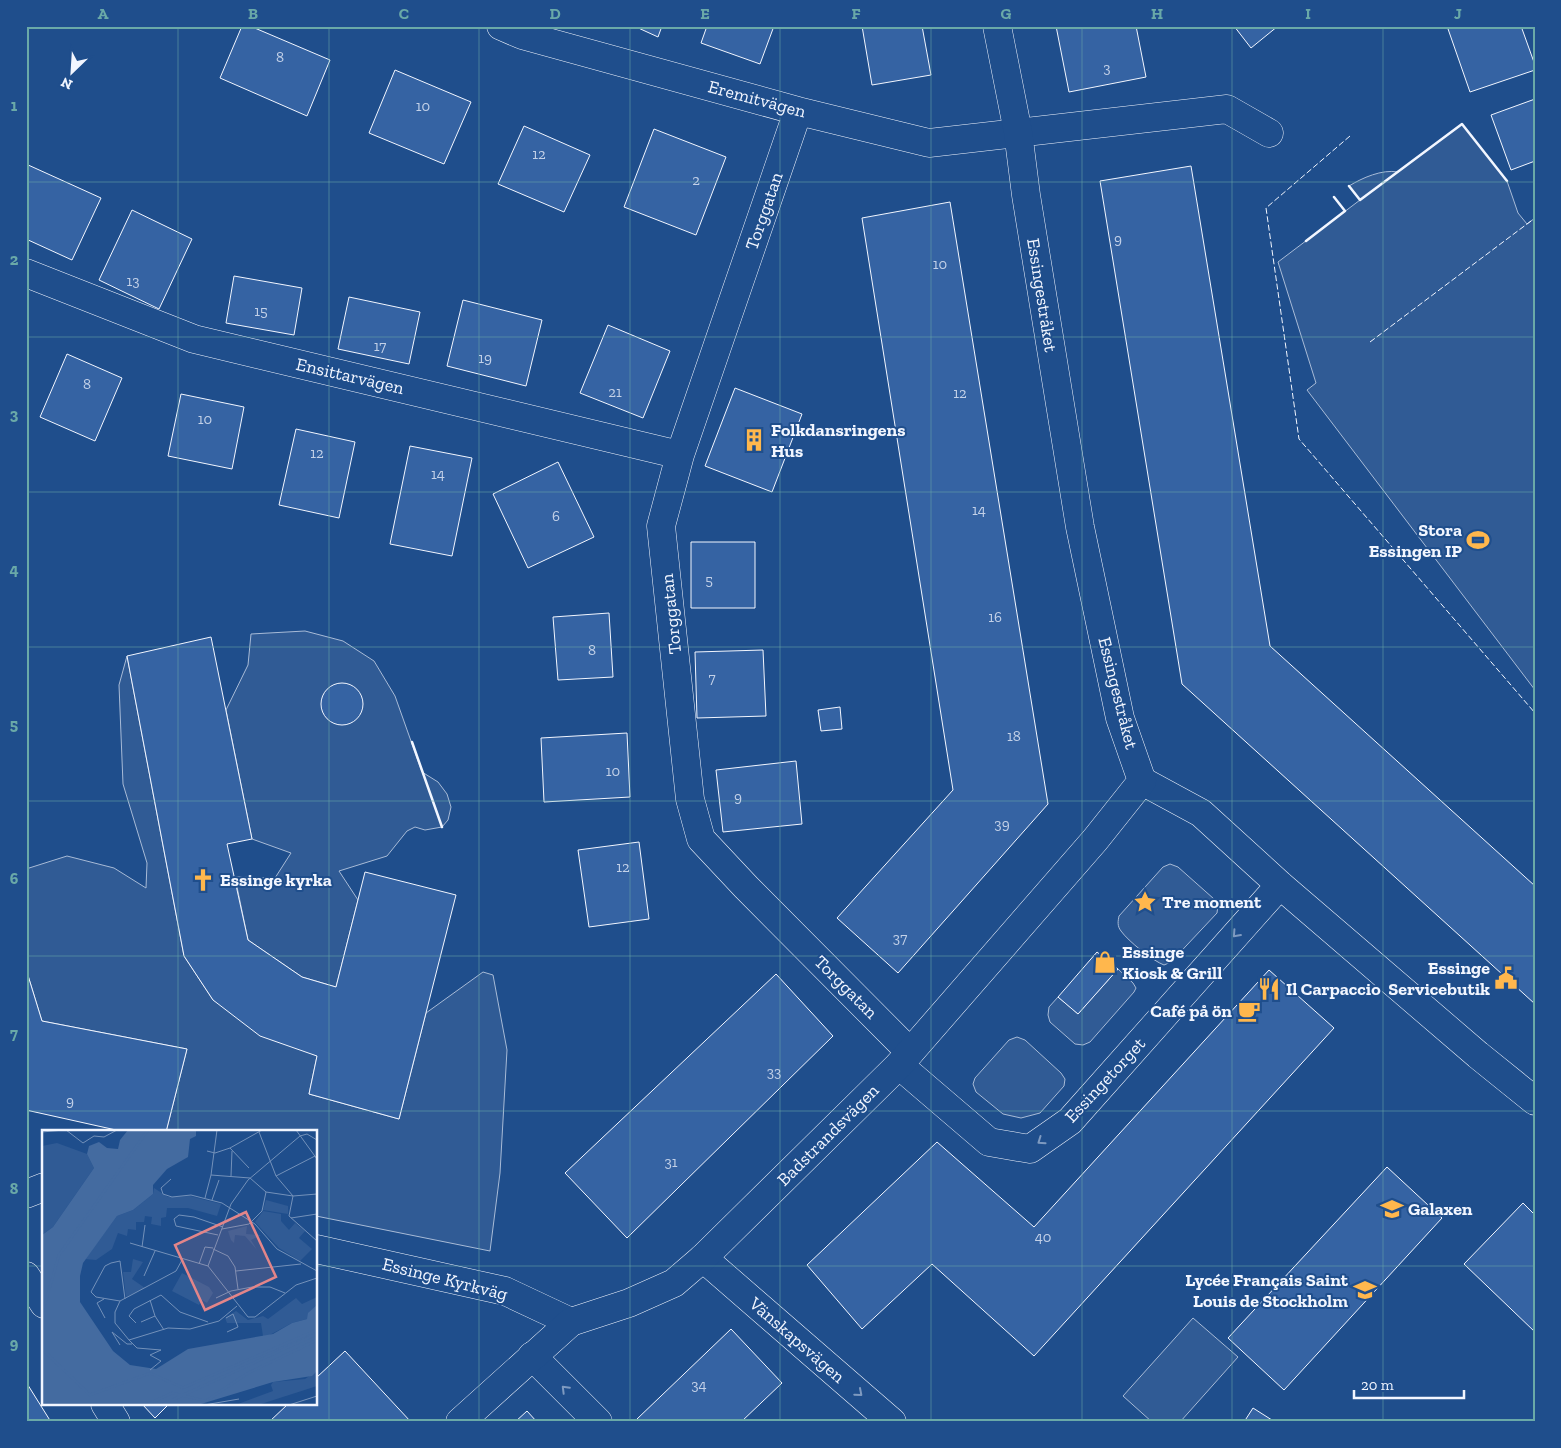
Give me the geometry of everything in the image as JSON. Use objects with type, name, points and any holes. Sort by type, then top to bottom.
[{"type":"street","name":"Eremitvägen","points":[[501,26],[522,35],[798,111],[929,143],[1018,132]]},
{"type":"street","name":"Essingestråket","points":[[997,26],[1018,132],[1029,212],[1080,527],[1120,718],[1142,781]]},
{"type":"street","points":[[1018,132],[1227,109],[1269,133]]},
{"type":"street","name":"Torggatan","points":[[798,111],[680,455],[661,526],[690,799],[701,839],[905,1058]]},
{"type":"street","name":"Ensittarvägen","points":[[26,273],[194,339],[680,455]]},
{"type":"street","points":[[1142,781],[1201,813],[1280,885],[1470,1048],[1535,1101]]},
{"type":"street","name":"Badstrandsvägen","points":[[460,1422],[571,1322],[629,1303],[674,1283],[703,1258],[905,1058],[1095,840],[1142,781]]},
{"type":"street","name":"Essingetorget","points":[[905,1058],[989,1142],[1030,1149],[1070,1121],[1280,885]]},
{"type":"street","points":[[26,1194],[42,1188]]},
{"type":"street","name":"Essinge Kyrkväg","points":[[318,1249],[505,1292],[571,1322]]},
{"type":"street","name":"Vänskapsvägen","points":[[703,1258],[892,1422]]},
{"type":"street","points":[[26,1276],[42,1301]]},
{"type":"street","points":[[532,1356],[598,1422]]},
{"type":"street","points":[[106,1406],[116,1422]]},
{"type":"shaded area","name":"Stora Essingen IP","points":[[1462,124],[1507,181],[1518,213],[1527,224],[1535,218],[1535,690],[1307,390],[1316,383],[1278,262],[1360,200],[1349,186],[1379,173],[1398,172]]},
{"type":"shaded area","points":[[305,631],[343,641],[374,661],[395,696],[422,772],[438,782],[447,794],[451,807],[448,820],[442,827],[425,830],[415,827],[407,831],[387,856],[339,871],[358,900],[336,987],[302,977],[248,940],[235,877],[275,878],[291,853],[252,839],[226,710],[248,665],[251,634]]},
{"type":"shaded area","points":[[127,656],[184,956],[213,1000],[317,1056],[309,1094],[399,1119],[426,1013],[483,972],[493,975],[507,1050],[500,1173],[490,1251],[318,1216],[318,1130],[167,1130],[187,1049],[42,1021],[26,969],[26,869],[67,856],[114,868],[146,888],[147,863],[123,784],[119,685]]},
{"type":"shaded area","points":[[1170,864],[1178,867],[1214,899],[1218,905],[1217,913],[1171,962],[1164,965],[1147,955],[1129,940],[1120,929],[1118,922],[1119,916],[1163,867]]},
{"type":"shaded area","points":[[1118,969],[1133,983],[1136,988],[1134,992],[1090,1042],[1083,1045],[1075,1044],[1050,1022],[1048,1015],[1049,1007],[1058,997],[1078,1014]]},
{"type":"shaded area","points":[[1017,1037],[1025,1040],[1061,1073],[1065,1079],[1064,1086],[1040,1113],[1021,1118],[1003,1114],[976,1092],[973,1084],[975,1078],[1009,1040]]},
{"type":"shaded area","points":[[1193,1318],[1238,1357],[1180,1422],[1152,1422],[1123,1396]]},
{"type":"building","points":[[242,26],[250,26],[330,60],[307,116],[220,78]]},
{"type":"building","points":[[634,26],[662,26],[658,37]]},
{"type":"building","points":[[707,26],[774,26],[760,64],[701,43]]},
{"type":"building","points":[[862,26],[922,26],[931,75],[872,85]]},
{"type":"building","points":[[1056,26],[1136,26],[1146,77],[1069,92]]},
{"type":"building","points":[[1234,26],[1278,26],[1251,48]]},
{"type":"building","points":[[1447,26],[1521,26],[1535,65],[1535,70],[1470,92]]},
{"type":"building","points":[[395,70],[471,102],[444,164],[369,133]]},
{"type":"building","points":[[1535,99],[1535,161],[1511,170],[1491,115]]},
{"type":"building","points":[[524,126],[590,155],[564,212],[498,184]]},
{"type":"building","points":[[654,129],[726,157],[696,235],[624,207]]},
{"type":"building","points":[[26,164],[101,198],[72,260],[26,239]]},
{"type":"building","points":[[1191,166],[1270,646],[1535,886],[1535,1004],[1182,684],[1100,181]]},
{"type":"building","points":[[950,202],[1048,804],[898,973],[837,918],[953,790],[862,218]]},
{"type":"building","points":[[132,210],[192,239],[159,309],[99,280]]},
{"type":"building","points":[[234,276],[302,288],[294,335],[226,323]]},
{"type":"building","points":[[349,297],[420,312],[409,364],[338,349]]},
{"type":"building","points":[[463,300],[542,320],[526,386],[447,366]]},
{"type":"building","points":[[608,325],[670,351],[643,418],[580,393]]},
{"type":"building","points":[[67,354],[122,378],[95,441],[40,417]]},
{"type":"building","name":"Folkdansringens Hus","points":[[735,388],[802,414],[772,492],[705,466]]},
{"type":"building","points":[[181,394],[244,407],[232,469],[168,456]]},
{"type":"building","points":[[296,429],[355,442],[339,518],[279,505]]},
{"type":"building","points":[[410,446],[472,458],[452,556],[390,544]]},
{"type":"building","points":[[558,462],[594,537],[528,568],[493,494]]},
{"type":"building","points":[[691,542],[755,542],[755,608],[691,608]]},
{"type":"building","points":[[609,613],[613,677],[558,680],[553,617]]},
{"type":"building","name":"Essinge kyrka","points":[[211,637],[252,839],[227,844],[248,940],[302,977],[336,987],[365,872],[456,895],[399,1119],[309,1094],[317,1056],[260,1036],[213,1000],[184,956],[127,656]]},
{"type":"building","points":[[763,650],[766,716],[697,718],[695,652]]},
{"type":"building","points":[[342,683],[357,689],[363,704],[357,719],[342,725],[327,719],[321,704],[327,689]]},
{"type":"building","points":[[840,707],[842,729],[821,731],[818,710]]},
{"type":"building","points":[[627,733],[630,797],[544,802],[541,738]]},
{"type":"building","points":[[796,761],[802,824],[723,832],[716,770]]},
{"type":"building","points":[[639,842],[649,919],[589,927],[578,850]]},
{"type":"building","points":[[1097,952],[1118,969],[1078,1014],[1058,997]]},
{"type":"building","points":[[26,969],[42,1021],[187,1049],[167,1130],[116,1130],[26,1110]]},
{"type":"building","points":[[1269,970],[1334,1028],[1034,1356],[932,1264],[862,1329],[807,1265],[937,1142],[1034,1227]]},
{"type":"building","points":[[776,974],[833,1036],[627,1238],[565,1173]]},
{"type":"building","points":[[1387,1167],[1442,1218],[1284,1390],[1228,1338]]},
{"type":"building","points":[[1523,1203],[1535,1215],[1535,1332],[1464,1264]]},
{"type":"building","points":[[731,1329],[782,1383],[741,1422],[639,1422],[637,1419]]},
{"type":"building","points":[[345,1351],[411,1422],[269,1422],[286,1406],[318,1406],[318,1376]]},
{"type":"building","points":[[26,1382],[51,1422],[26,1422]]},
{"type":"building","points":[[144,1406],[167,1406],[155,1418]]},
{"type":"building","points":[[1253,1408],[1275,1422],[1244,1422]]},
{"type":"building","points":[[527,1411],[537,1422],[515,1422]]},
{"type":"fence","points":[[1350,136],[1266,208],[1299,439],[1535,713]]},
{"type":"fence","points":[[1370,342],[1535,218]]},
{"type":"wall","points":[[1349,186],[1360,200],[1462,124],[1507,181]]},
{"type":"wall","points":[[1306,241],[1345,211],[1334,197]]},
{"type":"wall","points":[[412,742],[442,827]]},
{"type":"place","name":"Folkdansringens Hus","points":[[754,440]]},
{"type":"place","name":"Stora Essingen IP","points":[[1478,540]]},
{"type":"place","name":"Essinge kyrka","points":[[203,880]]},
{"type":"place","name":"Tre moment","points":[[1145,902]]},
{"type":"place","name":"Essinge Kiosk & Grill","points":[[1105,962]]},
{"type":"place","name":"Essinge Servicebutik","points":[[1506,978]]},
{"type":"place","name":"Il Carpaccio","points":[[1269,989]]},
{"type":"place","name":"Café på ön","points":[[1249,1011]]},
{"type":"place","name":"Galaxen","points":[[1392,1209]]},
{"type":"place","name":"Lycée Français Saint Louis de Stockholm","points":[[1365,1290]]}]
